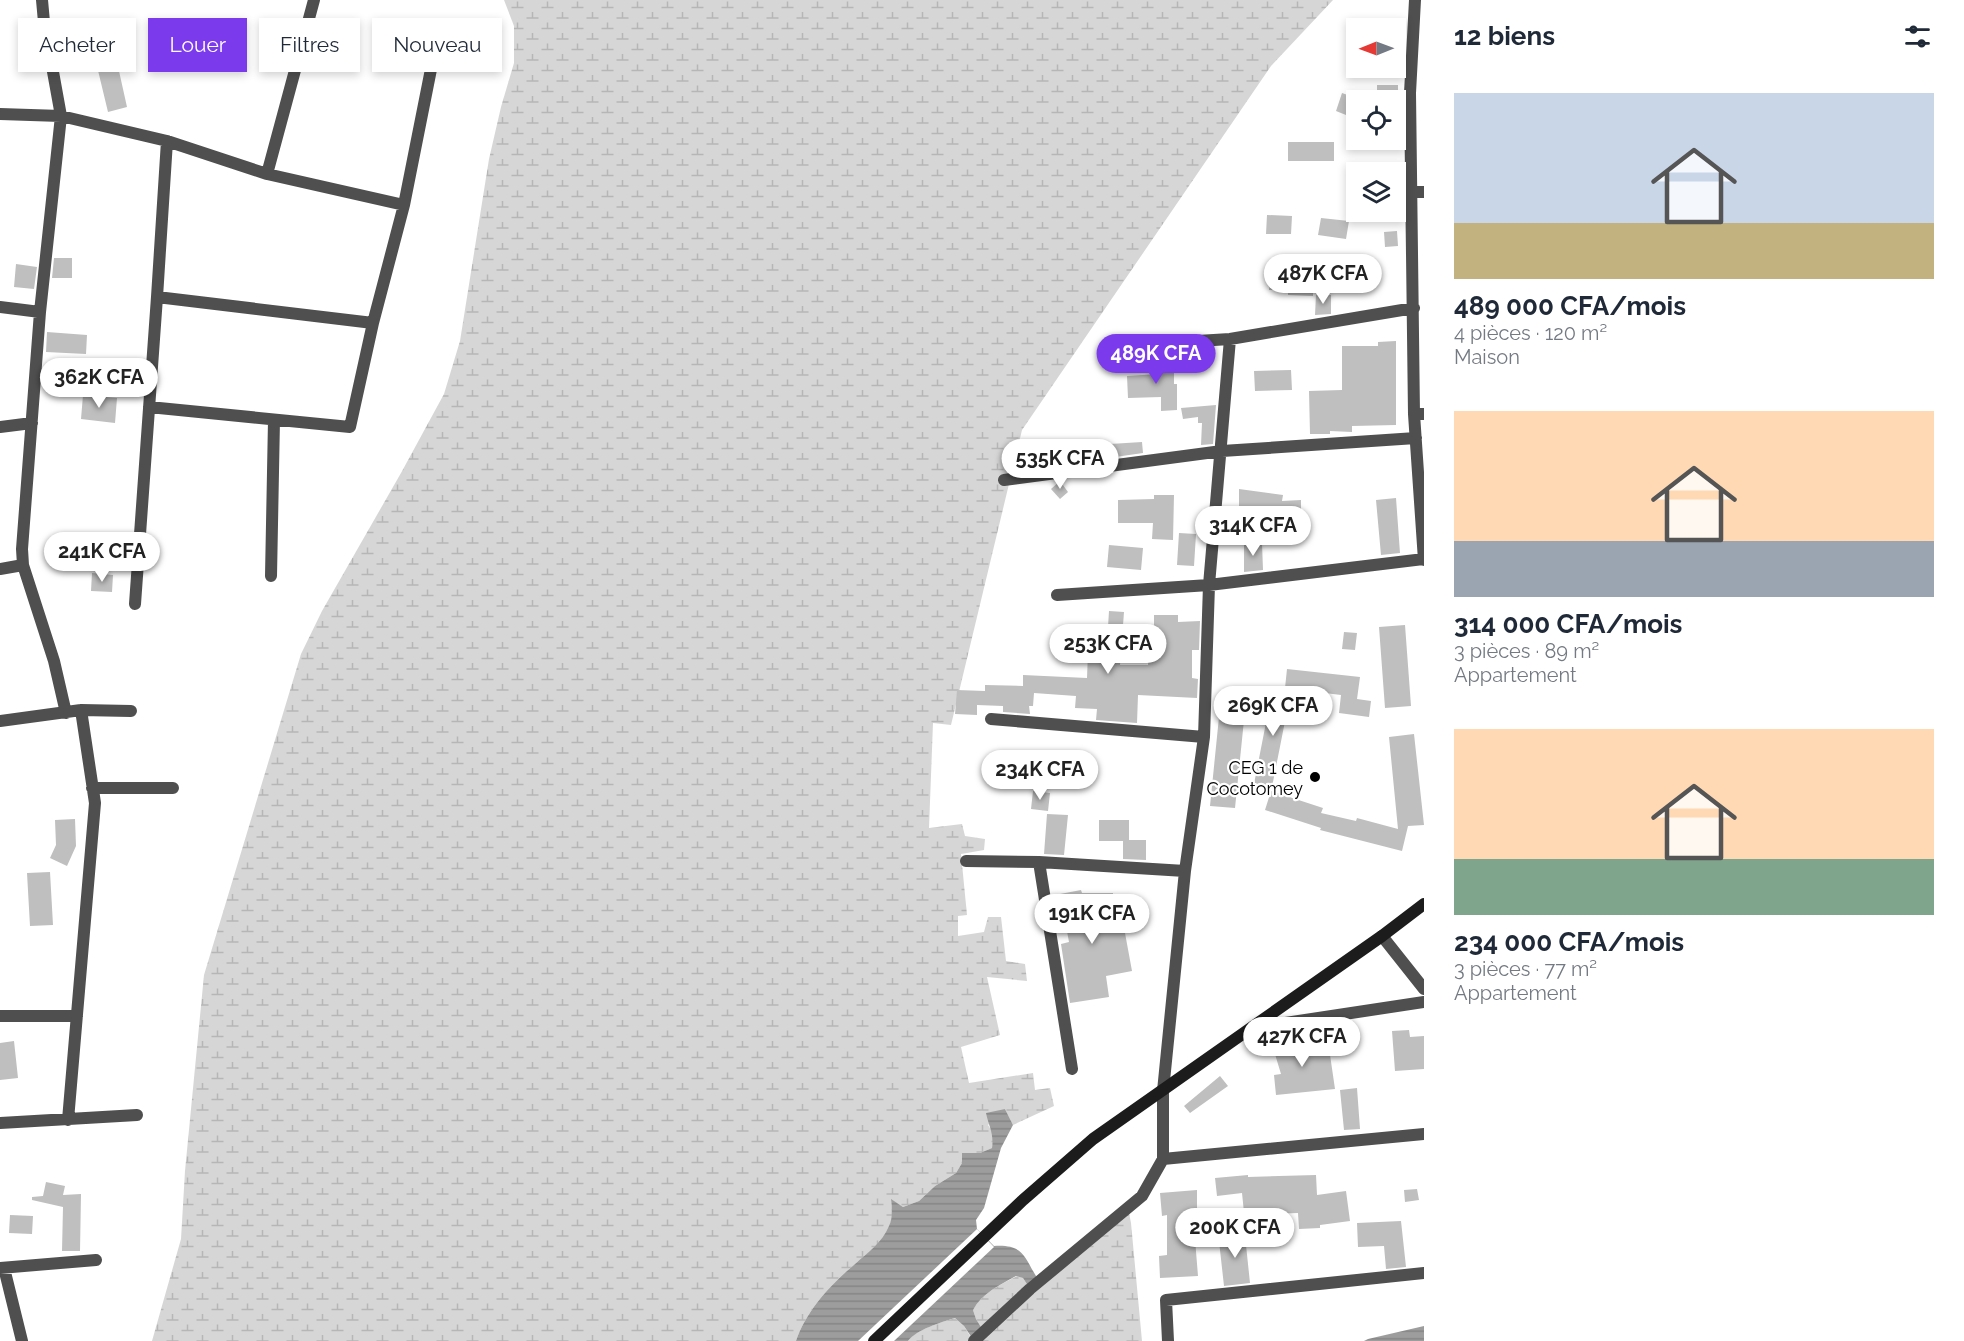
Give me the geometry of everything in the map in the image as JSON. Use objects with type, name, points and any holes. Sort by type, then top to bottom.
[{"type":"main road","points":[[874,1341],[1055,1171],[1094,1139],[1424,904]]},
{"type":"street","points":[[42,0],[61,116],[40,312],[22,549],[23,565],[54,661],[66,712]]},
{"type":"street","points":[[267,174],[314,0]]},
{"type":"street","points":[[1057,595],[1209,585],[1424,559],[1416,438],[1419,414],[1414,308],[1418,192],[1410,93],[1415,0]]},
{"type":"street","points":[[149,407],[350,427],[373,323],[404,205],[430,72]]},
{"type":"street","points":[[0,114],[61,116],[167,141],[267,174],[404,205]]},
{"type":"street","points":[[135,604],[167,141]]},
{"type":"street","points":[[157,297],[373,323]]},
{"type":"street","points":[[0,307],[40,312]]},
{"type":"street","points":[[1116,346],[1230,339],[1414,308]]},
{"type":"street","points":[[974,1341],[1030,1289],[1142,1196],[1163,1159],[1163,1091],[1185,871],[1204,737],[1209,585],[1230,339]]},
{"type":"street","points":[[271,576],[274,420]]},
{"type":"street","points":[[0,427],[32,423]]},
{"type":"street","points":[[1004,480],[1222,451],[1416,438]]},
{"type":"street","points":[[0,569],[23,565]]},
{"type":"street","points":[[68,1120],[95,803],[81,710]]},
{"type":"street","points":[[0,721],[81,710],[131,711]]},
{"type":"street","points":[[991,719],[1204,737]]},
{"type":"street","points":[[92,788],[173,788]]},
{"type":"street","points":[[966,861],[1039,862],[1185,871]]},
{"type":"street","points":[[1039,862],[1072,1069]]},
{"type":"street","points":[[1382,936],[1424,989]]},
{"type":"street","points":[[1252,1028],[1424,1002]]},
{"type":"street","points":[[0,1016],[77,1016]]},
{"type":"street","points":[[0,1123],[137,1115]]},
{"type":"street","points":[[1163,1159],[1424,1134]]},
{"type":"street","points":[[22,1341],[2,1268],[96,1260]]},
{"type":"street","points":[[1168,1341],[1166,1300],[1424,1273]]},
{"type":"green space","points":[[504,0],[1333,0],[1271,66],[1022,430],[951,725],[933,723],[929,828],[962,824],[965,836],[985,839],[984,850],[961,854],[967,915],[958,916],[958,936],[984,932],[988,917],[1001,917],[1006,961],[1025,964],[1027,981],[987,977],[1000,1035],[961,1047],[969,1083],[1033,1073],[1035,1090],[1050,1088],[1054,1106],[1013,1125],[1005,1109],[988,1125],[994,1134],[992,1148],[980,1153],[962,1153],[962,1163],[956,1173],[935,1186],[919,1201],[903,1207],[891,1200],[892,1220],[885,1236],[837,1280],[820,1299],[806,1319],[796,1341],[152,1341],[181,1239],[185,1171],[204,975],[301,654],[322,611],[444,394],[460,341],[489,159],[514,63],[514,26]]},
{"type":"green space","points":[[1128,1208],[1142,1341],[908,1341],[922,1330],[955,1318],[970,1336],[984,1332],[973,1310],[986,1294],[1017,1276],[1023,1278],[1030,1289]]},
{"type":"shaded area","points":[[1005,1109],[1013,1125],[1001,1148],[984,1208],[976,1220],[977,1229],[994,1246],[1005,1246],[1019,1251],[1040,1282],[1030,1289],[1023,1278],[1016,1276],[986,1294],[973,1310],[984,1332],[974,1341],[964,1326],[955,1318],[923,1330],[908,1341],[796,1341],[806,1319],[820,1299],[883,1237],[891,1220],[891,1199],[903,1207],[919,1201],[935,1186],[956,1173],[962,1163],[962,1153],[980,1153],[992,1148],[992,1134],[986,1113]]},
{"type":"shaded area","points":[[1424,1326],[1424,1341],[1364,1341],[1368,1339]]},
{"type":"pier","points":[[977,1229],[994,1247],[894,1341],[858,1341]]},
{"type":"building","points":[[98,72],[119,72],[127,107],[108,112]]},
{"type":"building","points":[[1377,85],[1398,85],[1398,90],[1377,90]]},
{"type":"building","points":[[1342,93],[1346,94],[1346,115],[1336,111]]},
{"type":"building","points":[[1288,142],[1334,142],[1334,161],[1288,161]]},
{"type":"building","points":[[1267,215],[1292,216],[1291,234],[1266,234]]},
{"type":"building","points":[[1321,218],[1349,222],[1346,239],[1318,235]]},
{"type":"building","points":[[1397,231],[1398,246],[1385,247],[1384,232]]},
{"type":"building","points":[[54,258],[72,258],[72,278],[52,278]]},
{"type":"building","points":[[16,264],[37,267],[34,289],[14,287]]},
{"type":"building","points":[[1288,271],[1313,271],[1313,296],[1288,295],[1288,290],[1269,290],[1270,274],[1288,275]]},
{"type":"building","points":[[1349,271],[1351,290],[1339,291],[1337,272]]},
{"type":"building","points":[[1316,295],[1331,295],[1331,314],[1315,315]]},
{"type":"building","points":[[47,332],[87,335],[86,354],[46,352]]},
{"type":"building","points":[[1396,341],[1396,425],[1352,426],[1352,432],[1330,431],[1330,434],[1310,434],[1309,391],[1342,390],[1342,346],[1378,346],[1378,342]]},
{"type":"building","points":[[1159,358],[1174,358],[1177,410],[1161,411],[1161,397],[1128,398],[1127,376],[1159,374]]},
{"type":"building","points":[[1291,370],[1292,390],[1255,391],[1254,371]]},
{"type":"building","points":[[83,395],[117,398],[115,423],[81,419]]},
{"type":"building","points":[[1216,405],[1213,444],[1201,445],[1202,423],[1198,423],[1198,417],[1183,419],[1181,408]]},
{"type":"building","points":[[1142,442],[1143,453],[1087,461],[1072,460],[1073,443],[1094,445]]},
{"type":"building","points":[[1060,481],[1068,492],[1060,499],[1051,489]]},
{"type":"building","points":[[1239,489],[1283,495],[1282,501],[1301,500],[1301,512],[1281,512],[1280,515],[1261,513],[1260,509],[1239,508]]},
{"type":"building","points":[[1154,495],[1174,495],[1173,540],[1152,539],[1153,523],[1118,523],[1118,500],[1154,499]]},
{"type":"building","points":[[1396,498],[1400,553],[1381,555],[1376,500]]},
{"type":"building","points":[[1179,533],[1196,534],[1194,566],[1177,565]]},
{"type":"building","points":[[1262,543],[1263,570],[1244,572],[1244,544]]},
{"type":"building","points":[[1109,545],[1143,548],[1141,570],[1107,567]]},
{"type":"building","points":[[92,573],[113,575],[112,592],[91,591]]},
{"type":"building","points":[[1109,611],[1124,612],[1120,665],[1148,665],[1150,640],[1154,640],[1154,615],[1178,615],[1178,622],[1200,621],[1199,650],[1192,650],[1192,678],[1198,679],[1197,698],[1138,695],[1137,723],[1096,720],[1097,709],[1075,708],[1076,696],[1034,693],[1033,706],[1029,706],[1030,714],[1003,712],[1003,706],[977,705],[977,715],[955,714],[957,690],[985,691],[985,685],[1023,686],[1023,675],[1087,678],[1089,627],[1108,627]]},
{"type":"building","points":[[1405,625],[1411,706],[1385,708],[1379,627]]},
{"type":"building","points":[[1344,632],[1357,633],[1355,650],[1342,649]]},
{"type":"building","points":[[1287,669],[1360,677],[1357,699],[1371,701],[1369,717],[1339,713],[1341,695],[1285,688]]},
{"type":"building","points":[[1273,687],[1291,691],[1272,787],[1254,784]]},
{"type":"building","points":[[1219,717],[1244,720],[1235,808],[1210,806]]},
{"type":"building","points":[[1414,734],[1424,825],[1408,826],[1402,851],[1320,830],[1321,828],[1265,810],[1271,791],[1323,808],[1321,813],[1356,821],[1357,818],[1398,829],[1389,737]]},
{"type":"building","points":[[1033,791],[1050,793],[1048,811],[1031,809]]},
{"type":"building","points":[[1047,814],[1068,815],[1064,855],[1044,854]]},
{"type":"building","points":[[75,819],[76,846],[67,866],[50,858],[56,845],[55,820]]},
{"type":"building","points":[[1099,820],[1129,820],[1129,840],[1146,840],[1146,860],[1123,859],[1123,841],[1099,841]]},
{"type":"building","points":[[50,872],[53,925],[30,926],[27,873]]},
{"type":"building","points":[[1081,890],[1082,893],[1113,893],[1113,913],[1119,912],[1132,971],[1106,976],[1109,997],[1070,1003],[1061,944],[1069,942],[1060,894]]},
{"type":"building","points":[[1409,1030],[1410,1037],[1424,1036],[1424,1069],[1395,1071],[1392,1031]]},
{"type":"building","points":[[1295,1034],[1300,1052],[1329,1048],[1335,1089],[1276,1095],[1274,1075],[1281,1074],[1271,1041]]},
{"type":"building","points":[[14,1041],[18,1078],[0,1080],[0,1043]]},
{"type":"building","points":[[1220,1076],[1228,1086],[1190,1113],[1184,1106]]},
{"type":"building","points":[[1357,1088],[1360,1129],[1344,1130],[1340,1090]]},
{"type":"building","points":[[1248,1175],[1248,1177],[1316,1175],[1317,1195],[1346,1191],[1350,1221],[1320,1225],[1320,1228],[1299,1229],[1298,1213],[1267,1214],[1269,1229],[1246,1232],[1242,1193],[1217,1196],[1215,1178]]},
{"type":"building","points":[[46,1182],[65,1186],[63,1195],[81,1194],[80,1251],[62,1251],[63,1207],[32,1200],[32,1197],[43,1196]]},
{"type":"building","points":[[1417,1189],[1419,1200],[1405,1202],[1404,1190]]},
{"type":"building","points":[[1197,1190],[1197,1239],[1195,1239],[1198,1276],[1160,1278],[1159,1256],[1167,1255],[1167,1215],[1162,1216],[1160,1193]]},
{"type":"building","points":[[10,1215],[33,1216],[32,1234],[9,1233]]},
{"type":"building","points":[[1401,1221],[1406,1267],[1386,1269],[1384,1246],[1358,1247],[1357,1223]]},
{"type":"building","points":[[1233,1226],[1244,1226],[1250,1283],[1224,1286],[1219,1241],[1233,1240]]},
{"type":"place","name":"CEG 1 de Cocotomey","points":[[1315,777]]}]
